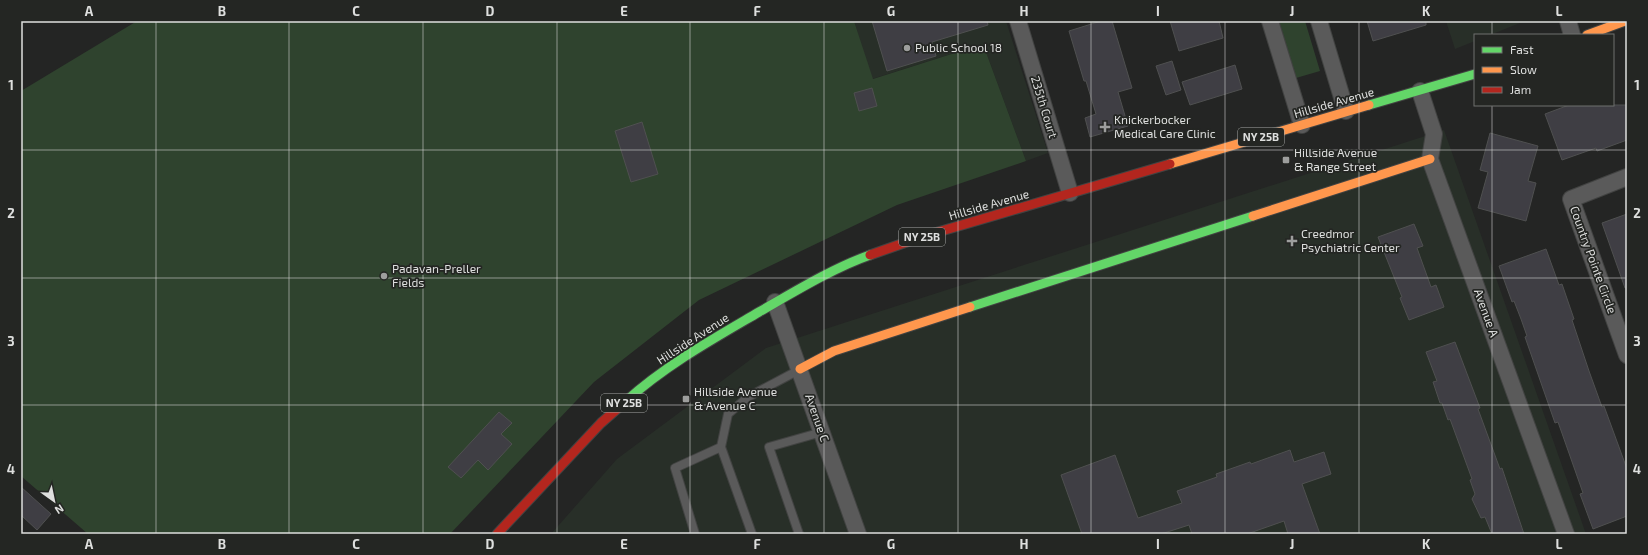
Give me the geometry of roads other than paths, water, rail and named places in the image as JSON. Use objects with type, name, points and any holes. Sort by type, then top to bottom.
[{"type":"main road","points":[[1590,34],[1625,21]]},
{"type":"main road","name":"Hillside Avenue","points":[[497,534],[590,435],[629,398],[662,372],[775,302],[858,259],[888,248],[1070,193],[1474,74]]},
{"type":"main road","points":[[800,369],[834,351],[1430,159]]},
{"type":"street","name":"235th Court","points":[[1018,21],[1070,193]]},
{"type":"street","points":[[1270,21],[1302,125]]},
{"type":"street","points":[[1319,21],[1346,111]]},
{"type":"street","points":[[1568,21],[1572,34]]},
{"type":"street","name":"Avenue A","points":[[1420,91],[1434,134],[1430,159],[1566,534]]},
{"type":"street","name":"Country Pointe Circle","points":[[1627,178],[1571,199],[1627,355]]},
{"type":"street","name":"Avenue C","points":[[775,302],[858,534]]},
{"type":"lane","points":[[752,534],[721,447],[728,414],[748,398],[800,369]]},
{"type":"lane","points":[[799,534],[769,447],[822,432]]},
{"type":"lane","points":[[695,534],[675,468],[721,447]]},
{"type":"place","name":"Public School 18","points":[[907,48]]},
{"type":"place","name":"Knickerbocker Medical Care Clinic","points":[[1105,127]]},
{"type":"place","name":"Hillside Avenue & Range Street","points":[[1286,160]]},
{"type":"place","name":"Creedmor Psychiatric Center","points":[[1292,241]]},
{"type":"place","name":"Padavan-Preller Fields","points":[[384,276]]},
{"type":"place","name":"Hillside Avenue & Avenue C","points":[[686,399]]}]
